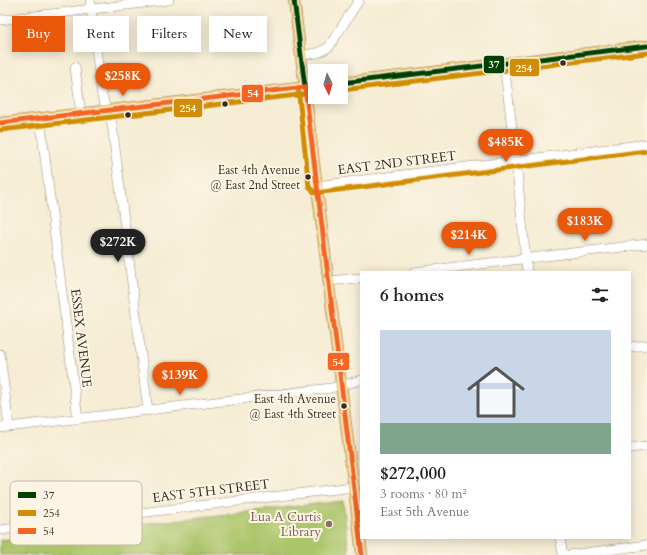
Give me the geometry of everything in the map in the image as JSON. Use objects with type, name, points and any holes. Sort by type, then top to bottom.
[{"type":"main road","points":[[294,0],[301,55],[308,80]]},
{"type":"main road","points":[[348,82],[647,46]]},
{"type":"main road","points":[[0,123],[308,87]]},
{"type":"main road","points":[[311,104],[316,186],[340,384],[356,482],[360,531]]},
{"type":"main road","points":[[361,539],[362,555]]},
{"type":"street","points":[[0,20],[90,5],[169,0]]},
{"type":"street","points":[[301,55],[318,53],[329,47],[360,0]]},
{"type":"street","points":[[90,5],[102,96],[113,136],[148,411]]},
{"type":"street","points":[[504,64],[516,161],[527,271]]},
{"type":"street","points":[[75,67],[81,114]]},
{"type":"street","name":"ESSEX AVENUE","points":[[40,118],[78,419]]},
{"type":"street","name":"EAST 2ND STREET","points":[[316,186],[647,144]]},
{"type":"street","points":[[423,271],[526,260],[647,244]]},
{"type":"street","points":[[328,281],[360,278]]},
{"type":"street","points":[[631,347],[647,345]]},
{"type":"street","points":[[0,354],[5,428],[331,388],[340,384],[360,380]]},
{"type":"street","points":[[631,448],[647,446]]},
{"type":"street","name":"EAST 5TH STREET","points":[[142,511],[356,482]]},
{"type":"street","name":"EAST 5TH STREET","points":[[0,530],[10,529]]},
{"type":"street","points":[[560,539],[562,555]]},
{"type":"street","points":[[569,555],[647,545]]},
{"type":"green space","points":[[343,501],[349,555],[0,555],[0,540],[10,539],[10,545],[142,545],[142,524]]},
{"type":"transit line","name":"37","points":[[294,0],[305,87]]},
{"type":"transit line","name":"37","points":[[348,82],[647,46]]},
{"type":"transit line","name":"254","points":[[348,89],[647,53]]},
{"type":"transit line","name":"54","points":[[0,123],[305,87],[360,539]]},
{"type":"transit line","name":"254","points":[[298,88],[309,187],[315,193],[647,151]]},
{"type":"transit line","name":"254","points":[[1,130],[308,94]]},
{"type":"transit line","name":"54","points":[[360,539],[362,555]]},
{"type":"place","name":"East 4th Avenue @ East 2nd Street","points":[[308,177]]},
{"type":"place","name":"East 4th Avenue @ East 4th Street","points":[[344,406]]},
{"type":"place","name":"Lua A Curtis Library","points":[[329,524]]}]
